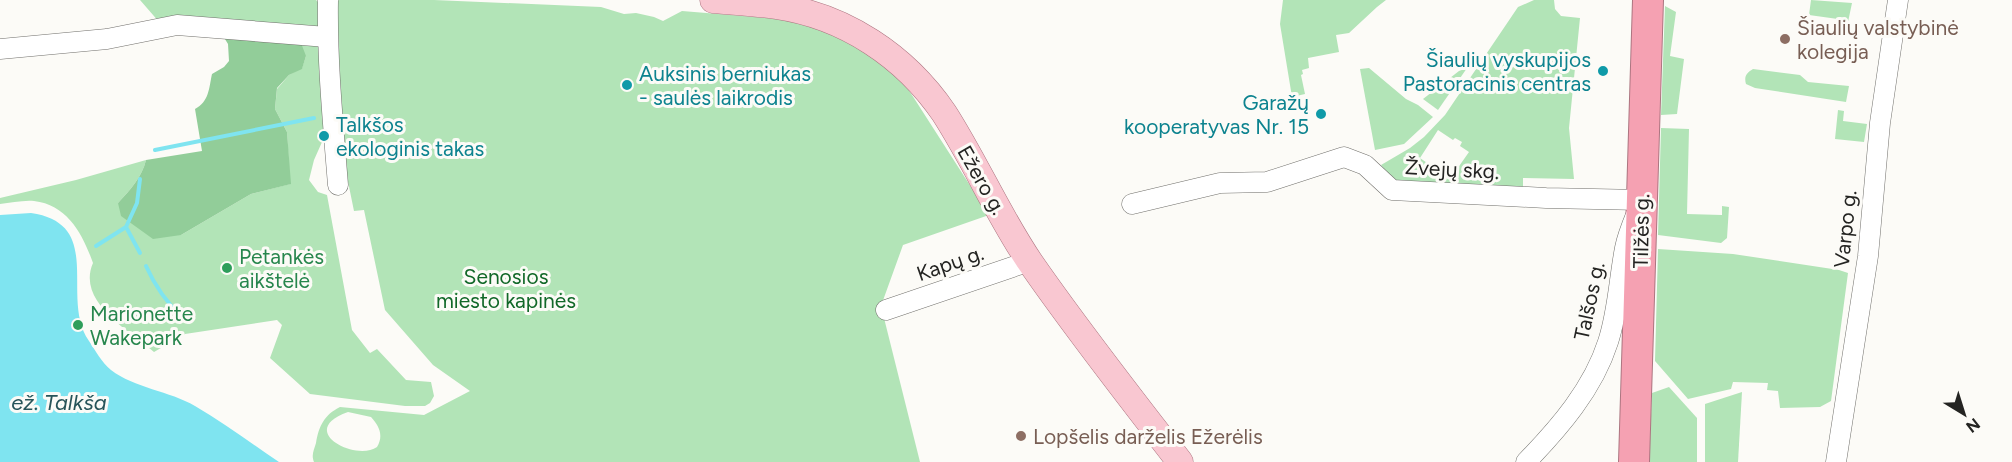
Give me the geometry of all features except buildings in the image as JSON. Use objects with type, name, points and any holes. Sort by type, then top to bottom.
[{"type":"highway","name":"Tilžės g.","points":[[1634,462],[1648,0]]},
{"type":"main road","name":"Ežero g.","points":[[713,0],[778,6],[811,14],[846,27],[897,61],[925,89],[944,113],[1030,261],[1180,462]]},
{"type":"street","points":[[328,0],[327,37],[338,185]]},
{"type":"street","name":"Varpo g.","points":[[1836,462],[1868,256],[1880,123],[1898,0]]},
{"type":"street","points":[[0,49],[107,39],[177,25],[327,37]]},
{"type":"street","name":"Žvejų skg.","points":[[1132,204],[1220,183],[1267,182],[1344,157],[1365,165],[1392,190],[1546,198],[1642,200]]},
{"type":"street","name":"Talšos g.","points":[[1526,462],[1558,429],[1589,383],[1608,344],[1625,245],[1642,200]]},
{"type":"street","name":"Kapų g.","points":[[886,310],[1030,261]]},
{"type":"green space","points":[[140,0],[316,0],[322,6],[324,119],[322,142],[309,180],[318,192],[327,195],[352,330],[370,353],[377,349],[406,380],[431,382],[434,396],[430,403],[425,406],[405,406],[310,394],[270,358],[282,325],[277,320],[185,334],[154,352],[120,325],[99,303],[92,290],[90,277],[93,263],[89,252],[79,232],[65,215],[56,208],[34,201],[0,204],[0,198],[146,160],[139,178],[118,203],[181,235],[251,194],[290,184],[287,132],[275,109],[277,89],[289,75],[302,68],[306,56],[160,23]]},
{"type":"green space","name":"Senosios miesto kapinės","points":[[339,0],[434,0],[601,7],[624,14],[636,13],[654,17],[663,21],[682,11],[779,19],[827,30],[862,47],[903,81],[989,215],[903,245],[881,306],[920,462],[314,462],[313,452],[321,426],[326,417],[340,407],[424,415],[470,391],[433,365],[385,310],[364,210],[354,211],[337,128],[336,3]],"holes":[[[348,412],[371,417],[380,431],[380,439],[377,447],[368,451],[345,448],[328,435],[327,428],[333,420]]]},
{"type":"green space","points":[[1283,0],[1386,0],[1349,33],[1336,35],[1339,52],[1308,58],[1309,68],[1302,70],[1301,75],[1305,94],[1292,97],[1280,24]]},
{"type":"green space","points":[[1534,0],[1554,0],[1555,9],[1561,16],[1580,18],[1569,128],[1574,179],[1523,178],[1523,189],[1395,183],[1381,165],[1410,148],[1445,115],[1518,7]],"holes":[[[1438,130],[1453,140],[1455,138],[1462,142],[1460,146],[1469,152],[1450,179],[1420,158]]]},
{"type":"green space","points":[[1811,0],[1852,3],[1848,22],[1809,15]]},
{"type":"green space","points":[[1665,6],[1676,12],[1670,56],[1684,59],[1677,114],[1661,115]]},
{"type":"green space","points":[[220,31],[301,43],[306,56],[302,69],[289,75],[277,88],[275,109],[287,132],[291,184],[251,194],[181,235],[153,239],[121,216],[118,203],[139,178],[146,160],[202,151],[195,109],[206,99],[212,74],[229,61],[228,44]]},
{"type":"green space","points":[[1369,68],[1406,99],[1433,117],[1404,144],[1375,150],[1360,69]]},
{"type":"green space","points":[[1467,68],[1438,110],[1423,99],[1459,71]]},
{"type":"green space","points":[[1753,69],[1800,75],[1808,82],[1849,86],[1846,102],[1755,88],[1745,82],[1746,75]]},
{"type":"green space","points":[[1838,110],[1844,111],[1843,121],[1867,124],[1864,142],[1835,139]]},
{"type":"green space","points":[[1661,128],[1689,129],[1687,214],[1722,215],[1722,206],[1729,207],[1727,238],[1721,243],[1658,235]]},
{"type":"green space","points":[[1658,249],[1733,254],[1848,273],[1831,401],[1820,407],[1780,408],[1778,391],[1767,390],[1768,383],[1733,382],[1731,389],[1688,399],[1655,361]]},
{"type":"green space","points":[[1669,387],[1697,418],[1697,462],[1649,462],[1652,393]]},
{"type":"green space","points":[[1742,392],[1738,462],[1705,462],[1705,404]]},
{"type":"water","name":"ež. Talkša","points":[[31,213],[54,220],[67,232],[74,247],[77,265],[81,324],[89,341],[108,367],[130,381],[195,406],[279,462],[0,462],[0,215]]},
{"type":"waterway","points":[[155,150],[314,118]]},
{"type":"waterway","points":[[96,246],[126,227],[137,203],[140,179]]},
{"type":"waterway","points":[[126,227],[140,253]]},
{"type":"waterway","points":[[146,266],[161,293],[182,317]]},
{"type":"place","name":"Šiaulių valstybinė kolegija","points":[[1785,39]]},
{"type":"place","name":"Šiaulių vyskupijos Pastoracinis centras","points":[[1603,71]]},
{"type":"place","name":"Auksinis berniukas - saulės laikrodis","points":[[627,85]]},
{"type":"place","name":"Garažų kooperatyvas Nr. 15","points":[[1321,114]]},
{"type":"place","name":"Talkšos ekologinis takas","points":[[324,136]]},
{"type":"place","name":"Petankės aikštelė","points":[[227,268]]},
{"type":"place","name":"Marionette Wakepark","points":[[78,325]]},
{"type":"place","name":"Lopšelis darželis Ežerėlis","points":[[1021,436]]}]
